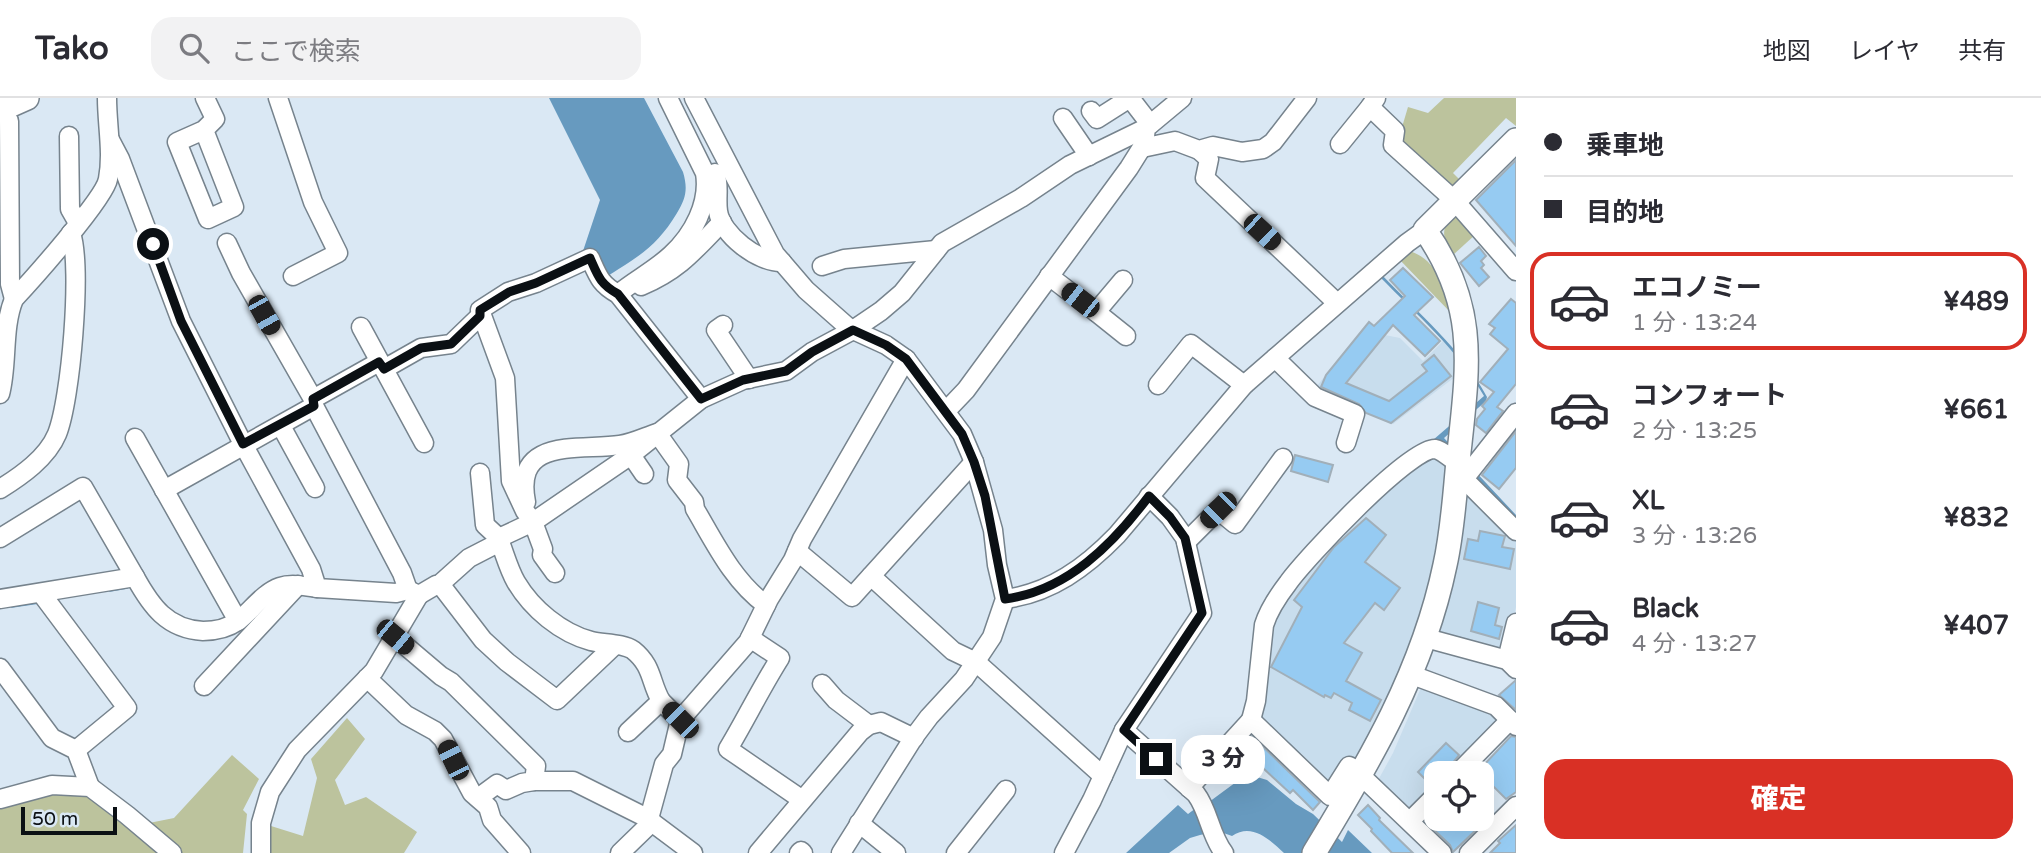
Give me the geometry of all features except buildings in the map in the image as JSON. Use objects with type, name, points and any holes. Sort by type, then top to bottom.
[{"type":"main road","points":[[5,115],[27,98]]},
{"type":"main road","points":[[1314,853],[1397,709],[1412,675],[1438,598],[1451,536],[1467,373],[1466,332],[1456,290],[1437,247],[1425,230],[1516,140]]},
{"type":"street","points":[[0,394],[4,382],[10,310],[14,299],[74,228],[107,183],[110,140],[107,98]]},
{"type":"street","points":[[204,130],[234,207],[208,219],[177,142],[204,130],[215,119],[205,98]]},
{"type":"street","points":[[278,98],[313,202],[338,253],[293,276]]},
{"type":"street","points":[[618,294],[670,256],[697,220],[705,202],[705,173],[668,98]]},
{"type":"street","points":[[694,98],[759,224],[782,262],[806,290],[853,330],[886,345],[906,359],[962,434],[974,462],[993,530],[1005,599],[992,637],[976,662],[914,738],[841,853]]},
{"type":"street","points":[[946,411],[966,390],[1142,148],[1148,126],[1130,98],[1097,119],[1091,111]]},
{"type":"street","points":[[0,538],[83,487],[148,600],[171,623],[188,630],[223,629],[238,621],[268,593],[281,586],[396,593],[413,592],[440,584],[470,558],[631,455],[701,399],[749,379],[786,371],[812,352],[853,330],[902,293],[936,250],[952,236],[1021,198],[1070,165],[1148,126],[1182,98]]},
{"type":"street","points":[[1199,150],[1213,146],[1242,152],[1263,149],[1273,142],[1307,98]]},
{"type":"street","points":[[1340,144],[1373,103],[1395,131],[1392,145],[1454,200],[1514,265]]},
{"type":"street","points":[[5,115],[10,284],[14,299]]},
{"type":"street","points":[[1063,118],[1089,156]]},
{"type":"street","points":[[683,127],[690,132],[718,181],[718,212],[722,222],[744,248],[773,263],[782,262]]},
{"type":"street","points":[[0,489],[29,469],[46,451],[57,435],[65,400],[75,288],[69,136]]},
{"type":"street","points":[[110,140],[120,159],[181,321],[243,444],[311,569],[317,588]]},
{"type":"street","points":[[1142,148],[1175,141],[1199,150],[1209,159],[1205,178],[1337,303]]},
{"type":"street","points":[[618,294],[662,277],[681,265],[722,222]]},
{"type":"street","points":[[1005,599],[1032,593],[1068,577],[1094,558],[1244,385],[1425,230]]},
{"type":"street","points":[[227,243],[241,274],[314,402],[413,592]]},
{"type":"street","points":[[822,266],[844,259],[936,250]]},
{"type":"street","points":[[532,520],[510,481],[505,378],[480,310],[509,292],[536,283],[590,258],[601,282],[618,294],[701,399]]},
{"type":"street","points":[[1049,276],[1126,336]]},
{"type":"street","points":[[1096,312],[1123,280]]},
{"type":"street","points":[[164,490],[243,444],[281,426],[314,402],[381,365],[421,348],[451,344],[480,316]]},
{"type":"street","points":[[723,325],[716,330],[749,379]]},
{"type":"street","points":[[361,327],[424,443]]},
{"type":"street","points":[[1158,385],[1191,344],[1244,385]]},
{"type":"street","points":[[1275,358],[1315,397],[1355,414],[1346,443]]},
{"type":"street","points":[[651,823],[650,815],[664,764],[672,754],[680,720],[750,638],[766,605],[906,359]]},
{"type":"street","points":[[1459,473],[1516,413]]},
{"type":"street","points":[[281,426],[315,488]]},
{"type":"street","points":[[555,573],[542,555],[543,549],[523,486],[533,461],[546,453],[595,445],[619,446],[657,433]]},
{"type":"street","points":[[657,433],[679,464],[677,480],[694,502],[695,509],[722,558],[755,597],[766,605]]},
{"type":"street","points":[[135,438],[238,621]]},
{"type":"street","points":[[1189,788],[1251,720],[1256,701],[1264,625],[1271,608],[1289,581],[1334,530],[1415,457],[1432,449],[1439,450],[1516,531]]},
{"type":"street","points":[[631,455],[645,474]]},
{"type":"street","points":[[1186,542],[1218,510],[1235,524],[1283,458]]},
{"type":"street","points":[[797,551],[852,597],[974,462]]},
{"type":"street","points":[[480,473],[485,525],[500,540],[515,581],[532,603],[551,621],[576,636],[632,648],[653,676],[655,691],[661,701],[680,720]]},
{"type":"street","points":[[1063,853],[1124,730],[1202,613],[1186,542],[1170,517],[1149,496]]},
{"type":"street","points":[[872,576],[953,650],[976,662],[1103,776]]},
{"type":"street","points":[[0,599],[135,577]]},
{"type":"street","points":[[440,584],[483,640],[556,700],[615,645]]},
{"type":"street","points":[[204,686],[298,585]]},
{"type":"street","points":[[261,853],[261,823],[270,792],[297,750],[368,678],[395,637],[413,592]]},
{"type":"street","points":[[41,593],[48,606],[127,708],[76,750]]},
{"type":"street","points":[[1426,638],[1512,665],[1516,623]]},
{"type":"street","points":[[395,637],[451,682],[536,766],[534,781]]},
{"type":"street","points":[[750,638],[780,658],[728,749],[801,799]]},
{"type":"street","points":[[0,668],[52,738],[76,750],[90,787],[172,853]]},
{"type":"street","points":[[1412,675],[1496,706],[1513,723],[1471,761]]},
{"type":"street","points":[[368,678],[405,715],[435,731],[443,739],[472,793],[488,807],[492,820],[521,853]]},
{"type":"street","points":[[822,684],[836,699],[869,725]]},
{"type":"street","points":[[628,732],[661,701]]},
{"type":"street","points":[[1251,720],[1330,796],[1349,766],[1361,774],[1442,853]]},
{"type":"street","points":[[758,853],[852,740],[869,725],[881,722],[914,738]]},
{"type":"street","points":[[1124,730],[1202,803],[1213,834],[1224,853]]},
{"type":"street","points":[[478,798],[496,784],[506,790],[534,781],[573,781],[645,817],[693,853]]},
{"type":"street","points":[[0,799],[52,785],[90,787]]},
{"type":"street","points":[[956,853],[1006,790]]},
{"type":"street","points":[[1469,853],[1516,806]]},
{"type":"street","points":[[1410,821],[1424,807]]},
{"type":"street","points":[[620,853],[651,823]]},
{"type":"street","points":[[859,823],[896,853]]},
{"type":"shaded area","points":[[1369,322],[1385,335],[1400,338],[1423,361],[1443,341],[1457,355],[1455,377],[1393,424],[1312,392]]},
{"type":"shaded area","points":[[1429,455],[1446,463],[1440,531],[1415,634],[1387,701],[1366,740],[1352,765],[1333,785],[1301,753],[1296,758],[1255,718],[1269,618],[1337,533]]},
{"type":"shaded area","points":[[1467,491],[1516,540],[1516,607],[1508,648],[1500,652],[1446,639],[1440,631],[1461,541]]},
{"type":"shaded area","points":[[1423,683],[1492,709],[1499,723],[1461,761],[1424,761],[1424,798],[1411,811],[1404,811],[1376,784],[1393,753]]},
{"type":"green space","points":[[1444,98],[1516,98],[1516,126],[1506,118],[1453,173],[1461,181],[1450,191],[1397,144],[1408,107],[1428,113]]},
{"type":"green space","points":[[1457,211],[1476,234],[1453,255],[1444,232]]},
{"type":"green space","points":[[1408,251],[1418,254],[1433,267],[1452,314],[1399,259]]},
{"type":"green space","points":[[347,718],[365,739],[335,780],[345,805],[366,797],[417,832],[404,853],[259,853],[271,826],[303,836],[317,778],[311,759]]},
{"type":"green space","points":[[232,755],[259,779],[243,810],[247,814],[243,853],[178,853],[144,824],[174,818]]},
{"type":"green space","points":[[88,792],[163,853],[0,853],[0,800]]},
{"type":"water","points":[[549,98],[644,98],[683,172],[686,188],[684,198],[669,225],[653,244],[603,279],[594,256],[583,251],[600,200]]},
{"type":"water","points":[[1381,274],[1452,347],[1487,397],[1486,401],[1444,438],[1516,515],[1516,526],[1433,440],[1484,396],[1462,363],[1379,276]]},
{"type":"water","points":[[1247,774],[1267,780],[1313,814],[1342,842],[1348,830],[1372,853],[1284,853],[1254,832],[1239,832],[1232,836],[1218,831],[1190,838],[1169,853],[1126,853],[1178,805],[1188,814]]},
{"type":"waterway","points":[[110,590],[127,587]]},
{"type":"waterway","points":[[12,606],[39,602]]},
{"type":"route","points":[[153,244],[181,321],[243,444],[281,426],[314,406],[313,399],[379,362],[384,369],[421,348],[451,344],[480,316],[480,310],[494,300],[590,258],[601,282],[618,294],[701,399],[743,380],[786,371],[812,352],[853,330],[886,345],[906,359],[962,434],[985,496],[1005,599],[1032,593],[1068,577],[1094,558],[1149,496],[1170,517],[1185,538],[1202,613],[1124,730],[1156,759]]}]
